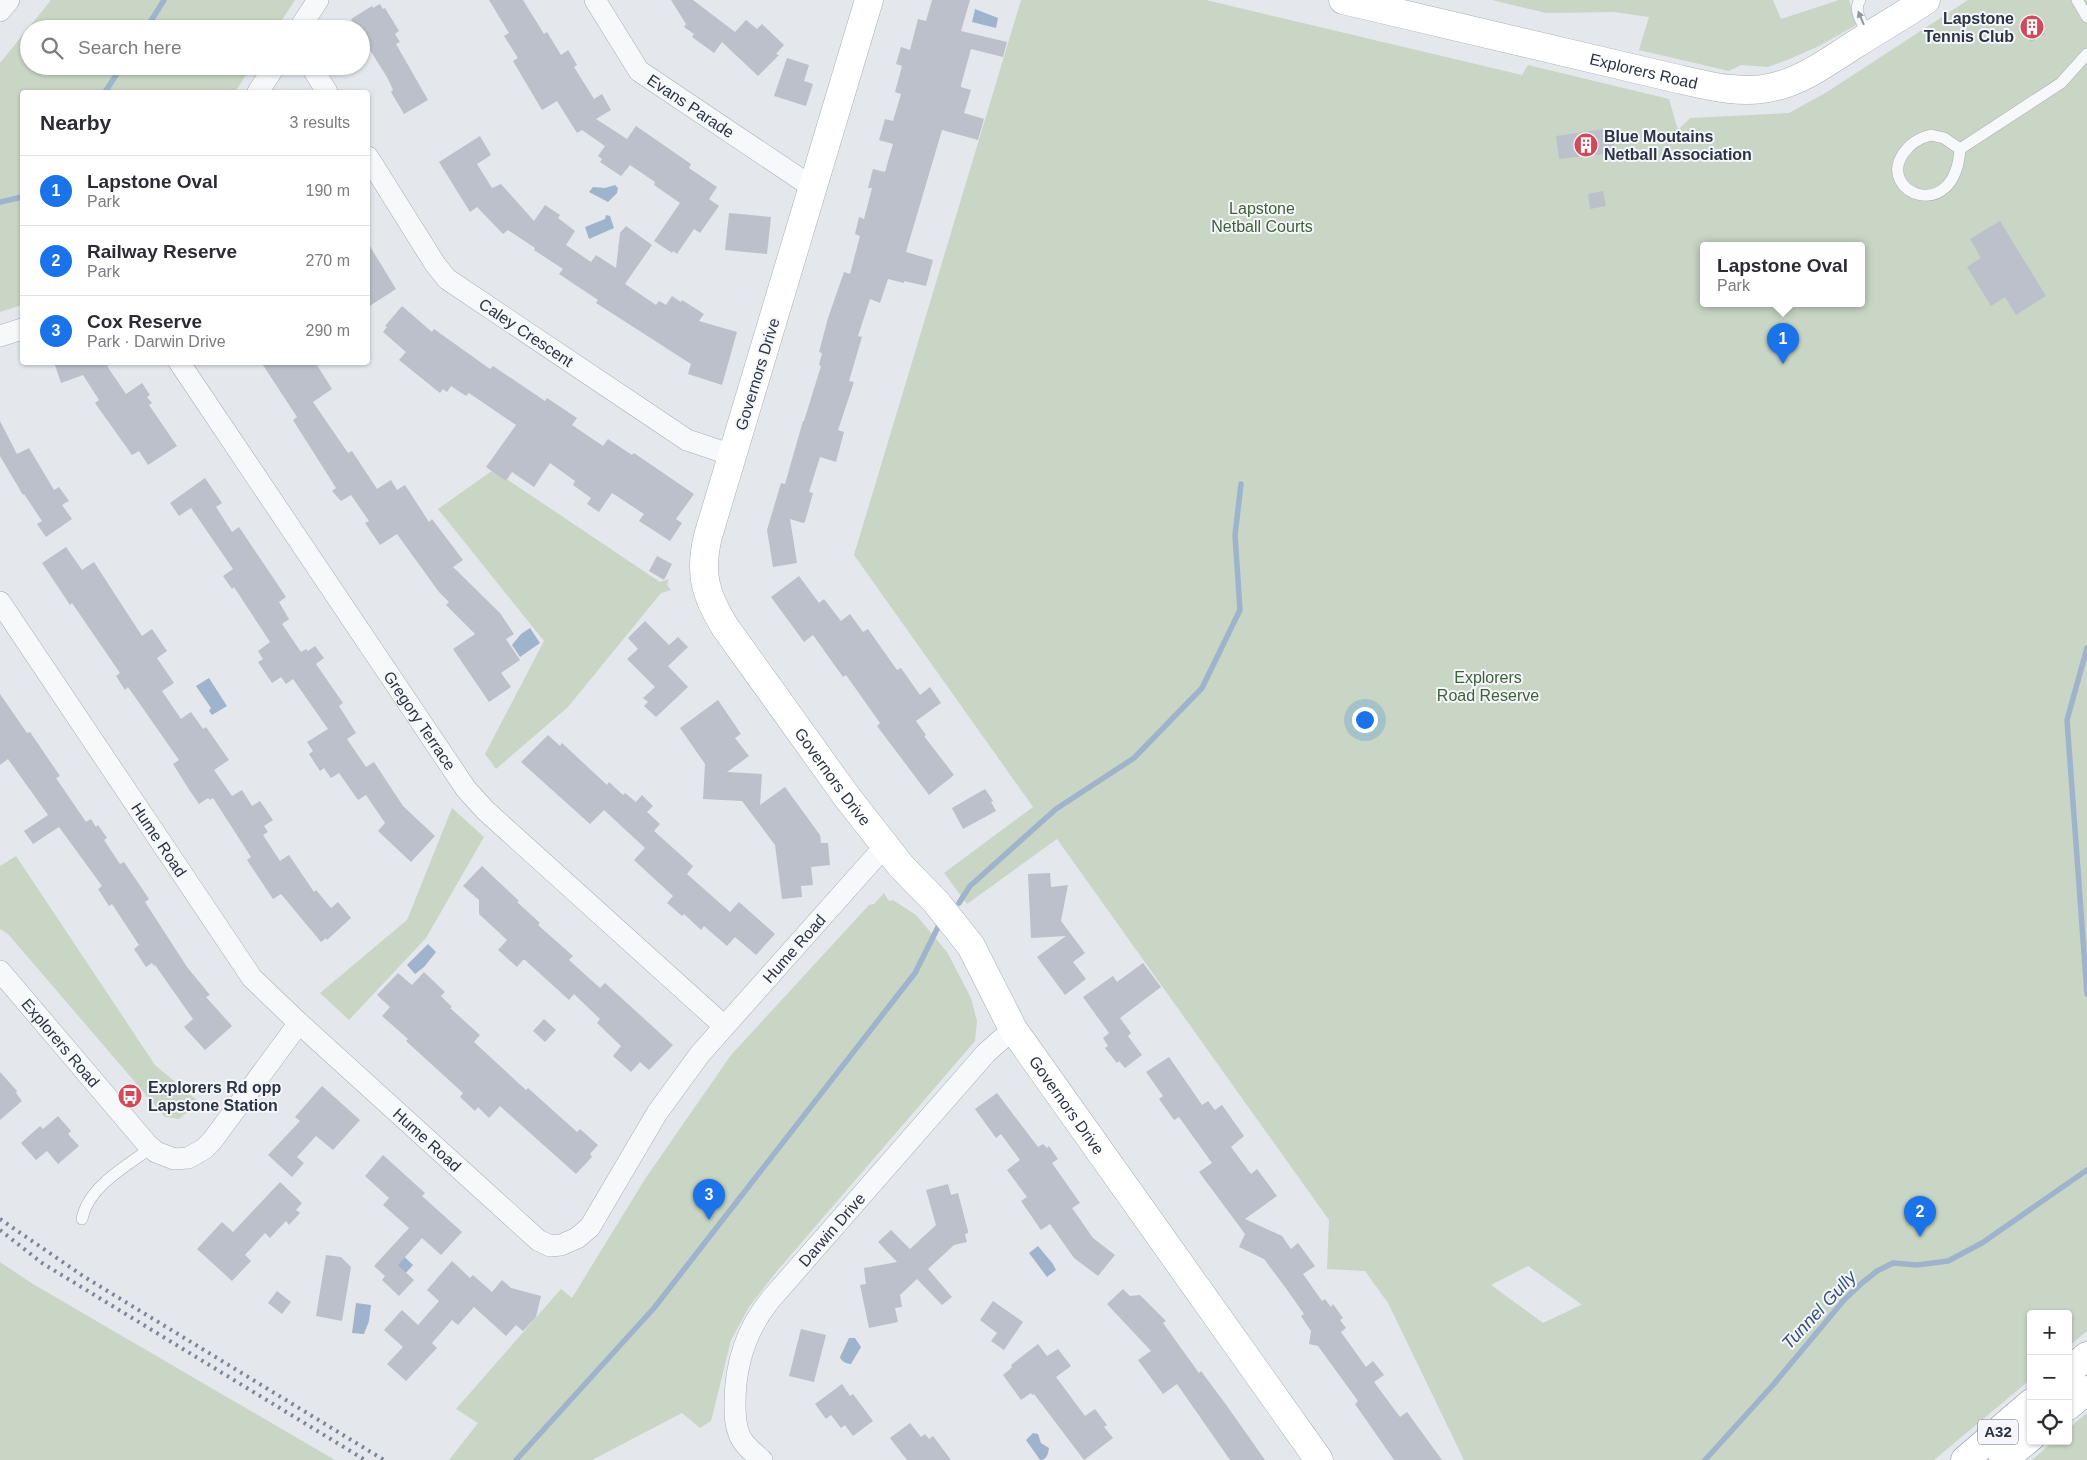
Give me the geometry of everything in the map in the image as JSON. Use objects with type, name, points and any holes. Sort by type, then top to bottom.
[{"type":"main road","name":"Governors Drive","points":[[869,0],[704,552],[704,578],[710,601],[725,627],[847,797],[901,866],[936,902],[971,946],[1013,1028],[1319,1460]]},
{"type":"main road","name":"Explorers Road","points":[[1344,0],[1723,88],[1758,89],[1772,88],[1818,68],[1921,1]]},
{"type":"main road","points":[[2072,1369],[2087,1356]]},
{"type":"main road","points":[[2072,1403],[2087,1390]]},
{"type":"main road","name":"A32","points":[[1965,1460],[2027,1406]]},
{"type":"main road","name":"A32","points":[[2003,1460],[2027,1440]]},
{"type":"street","points":[[0,11],[9,0]]},
{"type":"street","points":[[304,20],[318,0]]},
{"type":"street","name":"Evans Parade","points":[[595,0],[639,71],[812,187]]},
{"type":"street","points":[[259,90],[269,75]]},
{"type":"street","points":[[317,75],[326,90]]},
{"type":"street","name":"Caley Crescent","points":[[370,159],[435,264],[447,278],[686,440],[732,455]]},
{"type":"street","points":[[0,336],[20,330]]},
{"type":"street","name":"Gregory Terrace","points":[[182,365],[466,790],[485,810],[724,1026]]},
{"type":"street","name":"Hume Road","points":[[0,602],[245,969],[267,994],[538,1240],[550,1246],[571,1241],[590,1227],[668,1097],[700,1054],[886,846]]},
{"type":"street","name":"Explorers Road","points":[[0,971],[151,1148],[174,1160],[192,1157],[212,1141],[299,1023]]},
{"type":"street","name":"Darwin Drive","points":[[762,1460],[747,1446],[740,1436],[736,1424],[735,1409],[738,1364],[756,1319],[770,1300],[986,1053],[1013,1028]]},
{"type":"lane","points":[[1860,0],[1857,4],[1857,11],[1870,35]]},
{"type":"lane","points":[[2077,0],[2087,17]]},
{"type":"lane","points":[[1960,149],[2061,83],[2087,54]]},
{"type":"lane","points":[[1931,135],[1937,136],[1944,138],[1960,149],[1958,167],[1953,178],[1939,192],[1925,196],[1918,195],[1906,188],[1901,181],[1898,174],[1899,160],[1915,141],[1931,135]]},
{"type":"lane","points":[[82,1219],[84,1210],[90,1200],[106,1182],[151,1148]]},
{"type":"green space","points":[[51,0],[295,0],[282,20],[35,20]]},
{"type":"green space","name":"Explorers Road Reserve","points":[[1021,0],[1206,0],[1522,75],[1528,65],[1669,99],[1679,129],[1690,118],[1789,113],[1827,92],[1968,0],[2087,0],[2087,1331],[2072,1344],[2072,1310],[2027,1310],[2027,1382],[1934,1460],[1464,1460],[1388,1303],[1365,1271],[1327,1269],[1329,1220],[1057,839],[967,904],[944,873],[1033,807],[854,555]],"holes":[[[1528,1266],[1581,1305],[1543,1323],[1491,1285]]]},
{"type":"green space","points":[[1492,0],[1773,0],[1781,19],[1839,0],[1849,0],[1856,25],[1819,46],[1768,67],[1741,65],[1729,71],[1639,50],[1649,17],[1614,12],[1546,13]]},
{"type":"green space","points":[[20,38],[20,75],[246,75],[236,90],[20,90],[20,306],[0,312],[0,63]]},
{"type":"green space","points":[[493,470],[660,582],[669,579],[667,585],[671,590],[661,593],[568,707],[496,769],[485,754],[544,641],[438,509]]},
{"type":"green space","points":[[452,808],[484,837],[426,938],[349,1020],[320,993],[407,920]]},
{"type":"green space","points":[[16,856],[155,1065],[199,1102],[179,1119],[165,1117],[8,934],[0,929],[0,866]]},
{"type":"green space","points":[[884,893],[889,901],[893,900],[916,915],[947,952],[971,998],[977,1021],[975,1041],[777,1271],[749,1307],[731,1340],[711,1421],[700,1428],[682,1413],[592,1460],[449,1460],[478,1423],[456,1409],[561,1289],[572,1298],[645,1179],[731,1055],[869,905],[874,904]]},
{"type":"green space","points":[[0,1262],[33,1284],[335,1460],[0,1460]]},
{"type":"green space","points":[[2087,1413],[2087,1460],[2032,1460],[2049,1445],[2072,1445],[2072,1426]]},
{"type":"water","points":[[975,9],[998,18],[996,28],[972,22]]},
{"type":"water","points":[[615,185],[618,188],[617,193],[608,202],[589,192],[593,187],[605,188]]},
{"type":"water","points":[[606,215],[610,216],[614,228],[589,239],[585,227],[605,219]]},
{"type":"water","points":[[530,628],[540,643],[520,657],[512,645],[521,634]]},
{"type":"water","points":[[209,678],[227,706],[212,715],[209,711],[211,708],[196,686]]},
{"type":"water","points":[[428,944],[436,952],[424,967],[415,974],[407,965]]},
{"type":"water","points":[[1038,1246],[1056,1270],[1047,1277],[1029,1253]]},
{"type":"water","points":[[394,1247],[413,1265],[403,1276],[384,1258]]},
{"type":"water","points":[[356,1303],[371,1305],[369,1321],[364,1334],[352,1333]]},
{"type":"water","points":[[849,1338],[855,1338],[861,1347],[851,1364],[844,1362],[840,1357]]},
{"type":"water","points":[[1033,1433],[1038,1434],[1041,1443],[1049,1448],[1047,1456],[1042,1460],[1040,1460],[1026,1440]]},
{"type":"building","points":[[489,0],[523,0],[544,34],[547,32],[561,55],[568,50],[577,65],[574,67],[594,99],[602,94],[611,110],[596,119],[627,139],[636,126],[691,164],[689,168],[717,187],[709,199],[719,206],[700,233],[694,229],[677,254],[673,251],[672,253],[654,241],[680,203],[654,185],[655,182],[630,165],[621,176],[600,162],[602,159],[598,156],[605,146],[582,130],[577,133],[557,101],[542,110],[513,61],[518,58],[504,36],[509,33]]},
{"type":"building","points":[[671,0],[693,0],[735,32],[746,20],[757,29],[762,24],[784,45],[776,54],[779,55],[758,76],[722,42],[714,53],[692,37],[694,34],[684,27],[686,24]]},
{"type":"building","points":[[932,0],[970,0],[961,31],[1007,42],[1003,57],[971,49],[961,87],[971,90],[964,113],[984,119],[978,140],[942,130],[906,252],[933,260],[926,286],[888,279],[880,303],[870,299],[858,336],[862,337],[849,381],[854,382],[838,430],[844,432],[836,462],[820,457],[809,492],[813,493],[805,522],[790,519],[797,563],[773,567],[767,530],[781,483],[785,484],[821,366],[819,365],[822,353],[819,352],[828,318],[844,272],[850,274],[860,236],[855,234],[859,217],[864,219],[872,188],[868,188],[873,169],[885,172],[893,144],[879,140],[885,119],[893,121],[901,94],[895,92],[902,66],[896,64],[901,47],[910,50],[918,19],[926,21]]},
{"type":"building","points":[[380,4],[383,9],[385,8],[399,31],[395,34],[400,42],[396,44],[428,100],[404,114],[391,92],[393,90],[387,77],[370,50],[370,20],[351,19],[372,6],[373,8]]},
{"type":"building","name":"Lapstone Tennis Club","points":[[2033,15],[2045,34],[2031,42],[2020,24]]},
{"type":"building","points":[[787,58],[809,65],[804,81],[813,84],[806,106],[774,96]]},
{"type":"building","name":"Blue Moutains Netball Association","points":[[1612,128],[1615,151],[1613,153],[1559,159],[1556,136]]},
{"type":"building","points":[[480,136],[491,155],[477,164],[492,188],[501,184],[534,221],[545,205],[560,215],[558,218],[575,231],[566,245],[591,262],[596,255],[616,268],[620,233],[626,226],[652,245],[625,284],[656,305],[659,301],[666,305],[672,296],[681,302],[682,300],[704,314],[699,321],[737,332],[722,385],[688,374],[691,364],[596,303],[598,300],[559,274],[563,269],[534,250],[535,248],[508,230],[503,234],[477,207],[470,212],[439,162]]},
{"type":"building","points":[[1603,191],[1606,206],[1590,209],[1588,194]]},
{"type":"building","points":[[729,213],[771,217],[767,254],[725,250]]},
{"type":"building","points":[[2000,221],[2046,296],[2016,315],[2005,297],[1991,306],[1967,267],[1981,258],[1970,239]]},
{"type":"building","points":[[370,246],[396,289],[370,306]]},
{"type":"building","points":[[402,306],[432,332],[434,329],[490,369],[493,366],[545,401],[547,398],[577,418],[572,425],[603,446],[608,439],[632,455],[634,453],[694,494],[676,519],[682,523],[670,541],[639,521],[644,514],[612,493],[599,512],[587,504],[591,498],[573,485],[575,481],[550,463],[534,487],[512,472],[506,481],[486,467],[516,425],[469,393],[466,396],[451,386],[447,392],[443,389],[440,393],[399,360],[406,352],[383,332],[387,327],[385,326]]},
{"type":"building","points":[[55,365],[110,365],[107,366],[126,394],[142,383],[150,395],[147,397],[152,403],[149,405],[177,446],[148,465],[139,451],[132,455],[95,403],[99,400],[83,375],[61,383]]},
{"type":"building","points":[[263,365],[317,365],[332,389],[313,402],[348,453],[352,451],[377,489],[391,480],[397,490],[405,485],[429,522],[432,519],[463,560],[453,567],[500,613],[514,634],[506,639],[520,660],[501,673],[511,687],[489,702],[453,649],[475,634],[446,605],[449,602],[439,592],[397,534],[380,545],[365,523],[369,521],[351,495],[341,501],[332,491],[336,488],[293,420],[297,417]]},
{"type":"building","points":[[0,421],[17,454],[29,448],[54,490],[59,487],[69,501],[62,505],[72,519],[46,537],[37,524],[42,521],[23,495],[0,456]]},
{"type":"building","points":[[205,478],[222,503],[216,507],[232,532],[239,527],[286,597],[279,602],[289,619],[282,624],[301,652],[306,649],[308,651],[315,646],[324,658],[316,664],[343,703],[339,706],[356,733],[347,739],[366,767],[374,762],[403,806],[435,836],[411,862],[378,831],[385,823],[366,795],[358,800],[339,773],[331,778],[324,768],[320,771],[309,754],[313,751],[307,742],[328,729],[293,679],[286,684],[281,677],[272,683],[258,662],[263,659],[258,651],[270,642],[234,587],[232,589],[223,576],[233,569],[191,508],[179,516],[170,503]]},
{"type":"building","points":[[66,547],[82,570],[94,562],[142,636],[152,629],[167,651],[157,658],[174,683],[162,691],[181,719],[191,712],[203,729],[206,727],[229,760],[214,770],[232,796],[242,790],[252,806],[260,801],[273,820],[264,826],[268,832],[263,835],[280,861],[289,855],[314,892],[316,890],[331,908],[338,902],[351,918],[327,940],[326,938],[321,942],[281,894],[273,899],[247,860],[251,857],[213,798],[210,800],[208,798],[199,804],[190,791],[173,764],[179,760],[128,687],[125,690],[116,676],[120,673],[42,563]]},
{"type":"building","points":[[657,556],[672,564],[664,580],[649,571]]},
{"type":"building","points":[[799,576],[819,603],[824,599],[841,621],[850,614],[863,632],[868,629],[897,670],[901,668],[920,695],[930,687],[941,703],[916,721],[926,735],[924,736],[954,775],[929,795],[877,726],[880,723],[846,675],[843,677],[813,635],[804,642],[771,597]]},
{"type":"building","points":[[645,621],[669,645],[678,637],[688,647],[668,666],[688,687],[656,717],[644,706],[648,702],[643,698],[655,687],[627,659],[638,649],[628,638]]},
{"type":"building","points":[[0,694],[27,733],[30,732],[60,776],[56,778],[86,822],[91,819],[96,827],[98,825],[107,838],[104,840],[120,864],[124,862],[149,899],[145,902],[187,967],[210,995],[206,997],[232,1026],[205,1050],[184,1027],[193,1019],[155,965],[152,963],[146,967],[134,949],[139,945],[112,904],[109,906],[98,889],[102,886],[59,827],[33,844],[24,831],[48,815],[8,759],[0,765]]},
{"type":"building","points":[[718,700],[741,734],[735,738],[749,756],[727,772],[762,774],[760,805],[785,787],[820,835],[821,843],[828,843],[830,865],[811,867],[813,885],[801,886],[802,897],[782,899],[775,845],[742,801],[703,799],[705,764],[680,728]]},
{"type":"building","points":[[548,735],[560,746],[562,743],[607,785],[609,782],[623,795],[625,793],[636,802],[642,795],[653,806],[647,812],[660,824],[654,831],[693,866],[687,874],[730,912],[739,902],[775,934],[756,955],[735,937],[727,946],[704,926],[701,930],[684,914],[682,916],[667,903],[673,896],[634,860],[645,848],[604,810],[590,824],[521,762]]},
{"type":"building","points":[[985,789],[993,801],[991,802],[996,811],[963,829],[952,808]]},
{"type":"building","points":[[482,866],[540,923],[538,925],[573,956],[569,960],[600,988],[605,983],[673,1045],[649,1070],[640,1062],[631,1072],[613,1056],[621,1046],[597,1023],[600,1019],[574,994],[569,1000],[525,960],[517,967],[498,950],[507,940],[479,914],[479,900],[463,886]]},
{"type":"building","points":[[1050,873],[1051,887],[1068,885],[1061,921],[1085,953],[1073,962],[1086,979],[1065,995],[1037,957],[1066,936],[1031,938],[1028,874]]},
{"type":"building","points":[[1143,963],[1161,987],[1120,1018],[1131,1033],[1128,1036],[1142,1055],[1125,1068],[1119,1061],[1117,1063],[1105,1048],[1108,1046],[1103,1038],[1109,1033],[1083,997],[1113,976],[1117,982]]},
{"type":"building","points":[[424,972],[445,992],[441,996],[452,1007],[450,1008],[480,1035],[474,1042],[526,1090],[528,1088],[577,1132],[580,1129],[598,1145],[590,1154],[592,1157],[576,1174],[500,1106],[489,1118],[478,1107],[475,1111],[460,1097],[463,1093],[406,1041],[408,1039],[382,1016],[390,1007],[377,995],[398,973],[412,985]]},
{"type":"building","points":[[544,1019],[556,1030],[545,1042],[533,1031]]},
{"type":"building","points":[[1169,1057],[1202,1105],[1208,1101],[1215,1110],[1222,1105],[1244,1136],[1231,1147],[1251,1174],[1257,1169],[1277,1196],[1245,1219],[1282,1236],[1291,1249],[1298,1243],[1315,1266],[1303,1274],[1322,1301],[1325,1299],[1331,1307],[1333,1304],[1343,1318],[1340,1320],[1346,1328],[1341,1332],[1366,1367],[1373,1361],[1384,1375],[1374,1382],[1400,1417],[1407,1412],[1442,1460],[1394,1460],[1355,1404],[1358,1401],[1318,1346],[1309,1344],[1311,1331],[1301,1316],[1304,1314],[1285,1287],[1264,1259],[1239,1247],[1245,1234],[1199,1172],[1212,1163],[1179,1117],[1174,1120],[1159,1099],[1163,1096],[1146,1072]]},
{"type":"building","points":[[0,1072],[17,1091],[16,1093],[22,1101],[0,1120]]},
{"type":"building","points":[[322,1086],[360,1120],[333,1150],[316,1136],[297,1157],[304,1163],[292,1177],[268,1155],[300,1121],[295,1117]]},
{"type":"building","points":[[997,1093],[1038,1147],[1043,1144],[1047,1148],[1049,1146],[1058,1159],[1052,1163],[1080,1203],[1072,1208],[1093,1238],[1115,1255],[1098,1276],[1074,1258],[1050,1224],[1041,1230],[1021,1201],[1027,1197],[1007,1170],[1020,1160],[1001,1134],[996,1138],[975,1109]]},
{"type":"building","points":[[58,1116],[71,1131],[68,1134],[79,1146],[58,1164],[47,1151],[36,1160],[21,1143],[40,1126],[43,1129]]},
{"type":"building","points":[[383,1155],[425,1193],[422,1196],[462,1232],[441,1255],[422,1238],[398,1265],[414,1280],[399,1296],[382,1280],[385,1276],[374,1266],[409,1228],[383,1205],[389,1198],[365,1176]]},
{"type":"building","points":[[280,1182],[302,1203],[296,1210],[300,1213],[289,1225],[286,1221],[270,1238],[265,1233],[245,1255],[251,1261],[232,1281],[197,1249],[222,1222],[233,1232]]},
{"type":"building","points":[[948,1184],[951,1195],[958,1193],[968,1231],[965,1234],[967,1242],[954,1245],[928,1269],[952,1297],[942,1305],[917,1279],[900,1295],[902,1307],[895,1308],[898,1322],[869,1328],[860,1285],[866,1284],[864,1268],[897,1262],[878,1242],[891,1230],[910,1249],[936,1225],[926,1190]]},
{"type":"building","points":[[326,1255],[341,1257],[351,1267],[342,1321],[316,1316]]},
{"type":"building","points":[[452,1261],[470,1278],[473,1275],[492,1292],[502,1280],[511,1288],[541,1296],[536,1317],[523,1331],[516,1325],[506,1336],[474,1307],[458,1325],[452,1320],[432,1343],[437,1348],[406,1381],[387,1364],[403,1347],[384,1330],[402,1310],[418,1325],[439,1301],[427,1290]]},
{"type":"building","points":[[1123,1289],[1130,1296],[1140,1295],[1166,1321],[1163,1323],[1199,1373],[1201,1371],[1265,1460],[1230,1460],[1177,1384],[1163,1394],[1138,1360],[1151,1351],[1107,1304]]},
{"type":"building","points":[[277,1291],[291,1302],[282,1314],[268,1303]]},
{"type":"building","points":[[993,1301],[1023,1322],[1004,1350],[991,1341],[997,1333],[980,1320]]},
{"type":"building","points":[[801,1329],[826,1335],[814,1382],[789,1376]]},
{"type":"building","points":[[1038,1344],[1047,1356],[1058,1349],[1071,1366],[1056,1377],[1085,1416],[1095,1409],[1107,1425],[1104,1427],[1113,1438],[1084,1460],[1034,1394],[1032,1395],[1031,1393],[1021,1400],[1003,1375],[1012,1367],[1011,1365]]},
{"type":"building","points":[[842,1384],[850,1396],[853,1394],[873,1421],[853,1436],[845,1425],[841,1428],[831,1415],[826,1419],[815,1404]]},
{"type":"building","points":[[910,1423],[921,1437],[925,1434],[929,1439],[933,1436],[951,1460],[907,1460],[890,1438]]},
{"type":"waterway","points":[[152,20],[164,0]]},
{"type":"waterway","points":[[106,90],[116,75]]},
{"type":"waterway","points":[[0,202],[20,197]]},
{"type":"waterway","points":[[959,903],[970,886],[1056,809],[1134,758],[1202,688],[1240,610],[1235,535],[1241,484]]},
{"type":"waterway","points":[[2087,648],[2067,720],[2087,994]]},
{"type":"waterway","points":[[516,1460],[654,1308],[915,973],[938,927]]},
{"type":"waterway","name":"Tunnel Gully","points":[[1705,1460],[1773,1385],[1844,1300],[1877,1271],[1893,1263],[1917,1265],[1948,1261],[1982,1243],[2087,1170]]},
{"type":"railway","points":[[0,1219],[83,1276],[384,1460]]},
{"type":"railway","points":[[0,1230],[42,1263],[365,1460]]},
{"type":"place","name":"Lapstone Tennis Club","points":[[2032,27]]},
{"type":"place","name":"Blue Moutains Netball Association","points":[[1586,145]]},
{"type":"place","name":"Lapstone Oval","points":[[1783,364]]},
{"type":"place","name":"Explorers Rd opp Lapstone Station","points":[[130,1096]]},
{"type":"place","name":"Cox Reserve","points":[[709,1220]]},
{"type":"place","name":"Railway Reserve","points":[[1920,1237]]},
{"type":"park label","name":"Lapstone Netball Courts","points":[[1262,217]]}]
